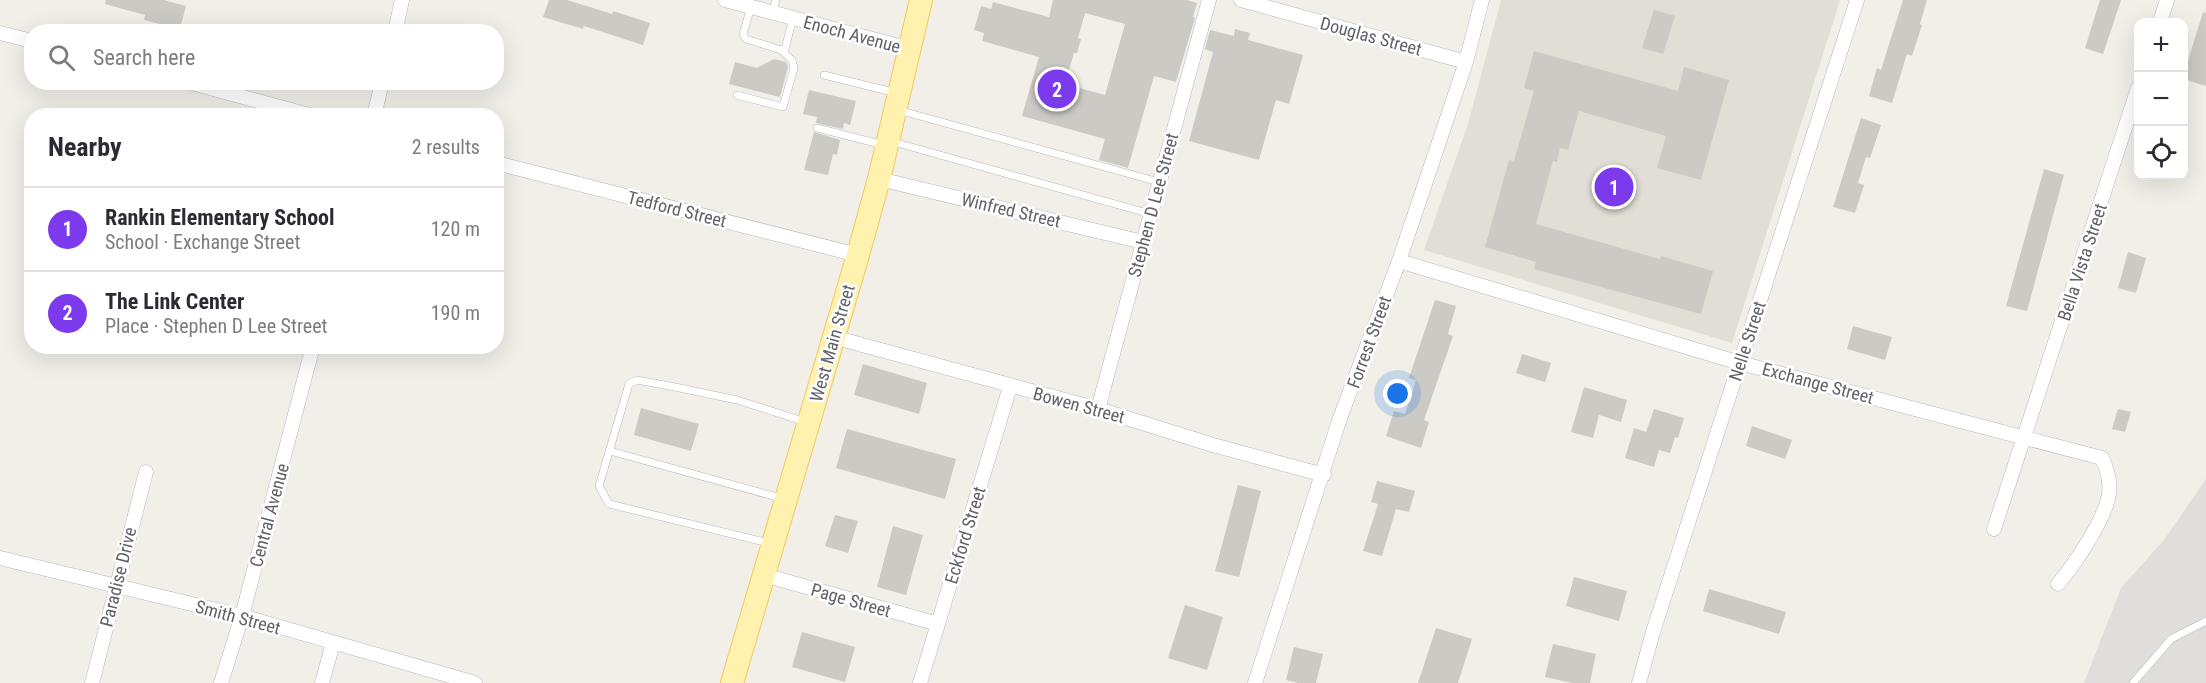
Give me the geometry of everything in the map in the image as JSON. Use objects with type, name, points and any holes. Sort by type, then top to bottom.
[{"type":"main road","name":"West Main Street","points":[[732,683],[858,255],[879,178],[921,0]]},
{"type":"street","points":[[397,24],[402,0]]},
{"type":"street","name":"Enoch Avenue","points":[[725,0],[751,7],[774,6],[793,18],[910,49]]},
{"type":"street","name":"Stephen D Lee Street","points":[[1098,409],[1209,0]]},
{"type":"street","name":"Douglas Street","points":[[1241,0],[1466,62]]},
{"type":"street","name":"Forrest Street","points":[[1255,683],[1324,476],[1340,418],[1399,261],[1466,62],[1482,0]]},
{"type":"street","name":"Nelle Street","points":[[1639,683],[1653,632],[1857,0]]},
{"type":"street","points":[[2161,18],[2167,0]]},
{"type":"street","points":[[0,33],[24,39]]},
{"type":"street","points":[[217,90],[284,108]]},
{"type":"street","points":[[376,108],[380,90]]},
{"type":"street","name":"Bella Vista Street","points":[[1994,529],[2134,103]]},
{"type":"street","name":"Tedford Street","points":[[504,165],[858,255]]},
{"type":"street","name":"Winfred Street","points":[[879,178],[1143,242]]},
{"type":"street","name":"Exchange Street","points":[[1399,261],[1740,363],[2102,458],[2108,470],[2109,494],[2103,513],[2074,566],[2058,584]]},
{"type":"street","name":"Bowen Street","points":[[833,337],[1010,387],[1098,409],[1213,445],[1324,476]]},
{"type":"street","name":"Central Avenue","points":[[221,683],[242,616],[312,354]]},
{"type":"street","name":"Eckford Street","points":[[920,683],[1010,387]]},
{"type":"street","name":"Paradise Drive","points":[[92,683],[146,472]]},
{"type":"street","name":"Smith Street","points":[[0,558],[242,616],[475,683]]},
{"type":"street","name":"Page Street","points":[[764,575],[938,624]]},
{"type":"street","points":[[321,683],[333,643]]},
{"type":"lane","points":[[736,95],[783,107],[794,68],[792,60],[781,50],[746,39],[743,34],[751,7]]},
{"type":"lane","points":[[781,50],[785,49],[793,18]]},
{"type":"lane","points":[[824,75],[897,101],[1159,182]]},
{"type":"lane","points":[[817,128],[887,143],[1151,214]]},
{"type":"lane","points":[[773,544],[609,504],[599,486],[629,384],[637,380],[737,400],[808,423]]},
{"type":"lane","points":[[610,451],[786,500]]},
{"type":"lane","points":[[2133,683],[2171,639],[2206,621]]},
{"type":"shaded area","points":[[1501,0],[1840,0],[1732,343],[1424,250],[1468,124]]},
{"type":"shaded area","points":[[2206,479],[2206,683],[2084,683],[2121,588],[2164,540]]},
{"type":"building","points":[[106,0],[164,0],[186,6],[181,24],[160,24],[144,20],[145,15],[105,4]]},
{"type":"building","points":[[549,0],[567,0],[650,23],[643,45],[584,26],[583,29],[543,17]]},
{"type":"building","points":[[1053,0],[1187,0],[1197,3],[1193,17],[1195,18],[1176,82],[1154,76],[1128,168],[1099,160],[1105,139],[1022,116],[1039,57],[982,41],[984,33],[974,30],[981,6],[991,9],[993,2],[1049,17]],"holes":[[[1085,13],[1125,24],[1105,95],[1065,84],[1074,53],[1077,53],[1081,39],[1078,38]]]},
{"type":"building","points":[[1903,0],[1927,0],[1912,56],[1907,54],[1892,103],[1869,96],[1877,68],[1881,70]]},
{"type":"building","points":[[2100,0],[2121,0],[2103,54],[2085,48]]},
{"type":"building","points":[[1654,10],[1675,16],[1663,54],[1642,48]]},
{"type":"building","points":[[2203,12],[2206,13],[2206,86],[2188,80],[2188,61]]},
{"type":"building","points":[[1235,29],[1250,33],[1248,40],[1303,55],[1289,104],[1276,100],[1259,160],[1189,141],[1213,52],[1205,49],[1210,30],[1234,36]]},
{"type":"building","points":[[1534,51],[1678,91],[1684,67],[1729,80],[1701,180],[1657,168],[1666,136],[1579,111],[1568,150],[1560,148],[1557,162],[1553,161],[1536,224],[1660,259],[1661,256],[1713,271],[1701,314],[1534,269],[1536,262],[1485,247],[1509,160],[1514,161],[1534,91],[1524,88]]},
{"type":"building","points":[[774,59],[786,62],[788,67],[780,97],[729,84],[735,62],[757,68]]},
{"type":"building","points":[[809,90],[856,101],[850,125],[844,123],[843,129],[816,123],[817,117],[803,114]]},
{"type":"building","points":[[1861,118],[1881,125],[1870,158],[1866,157],[1858,183],[1864,185],[1855,213],[1833,207]]},
{"type":"building","points":[[814,132],[840,140],[837,155],[833,154],[828,175],[804,170]]},
{"type":"building","points":[[2044,169],[2064,175],[2027,311],[2006,306]]},
{"type":"building","points":[[2128,252],[2146,258],[2136,293],[2118,288]]},
{"type":"building","points":[[1435,300],[1456,306],[1448,334],[1453,336],[1424,420],[1429,422],[1421,448],[1386,436],[1394,411],[1405,414],[1416,380],[1409,378]]},
{"type":"building","points":[[1853,326],[1892,337],[1885,360],[1847,349]]},
{"type":"building","points":[[1522,354],[1551,363],[1545,382],[1516,373]]},
{"type":"building","points":[[863,364],[927,383],[919,414],[854,395]]},
{"type":"building","points":[[1584,387],[1627,400],[1621,422],[1599,415],[1593,438],[1571,432]]},
{"type":"building","points":[[641,408],[699,424],[691,451],[634,435]]},
{"type":"building","points":[[1654,409],[1684,418],[1678,438],[1675,437],[1670,453],[1659,450],[1654,467],[1625,458],[1634,428],[1646,432]]},
{"type":"building","points":[[2118,409],[2131,412],[2125,432],[2112,429]]},
{"type":"building","points":[[1752,426],[1792,440],[1785,459],[1746,446]]},
{"type":"building","points":[[847,429],[956,459],[945,499],[836,468]]},
{"type":"building","points":[[1377,481],[1415,491],[1409,512],[1396,509],[1382,556],[1363,551],[1378,504],[1371,502]]},
{"type":"building","points":[[1238,485],[1261,491],[1239,577],[1215,571]]},
{"type":"building","points":[[835,515],[858,521],[848,553],[825,546]]},
{"type":"building","points":[[893,526],[923,535],[906,595],[877,587]]},
{"type":"building","points":[[1574,577],[1627,591],[1619,621],[1566,606]]},
{"type":"building","points":[[1709,589],[1786,612],[1779,634],[1703,611]]},
{"type":"building","points":[[1185,605],[1223,617],[1207,670],[1168,658]]},
{"type":"building","points":[[1436,628],[1472,639],[1458,683],[1418,683]]},
{"type":"building","points":[[802,632],[855,647],[845,682],[792,667]]},
{"type":"building","points":[[1553,644],[1596,654],[1590,683],[1572,683],[1545,677]]},
{"type":"building","points":[[1294,647],[1323,654],[1316,683],[1286,680]]},
{"type":"place","name":"The Link Center","points":[[1057,89]]},
{"type":"place","name":"Rankin Elementary School","points":[[1614,187]]}]
